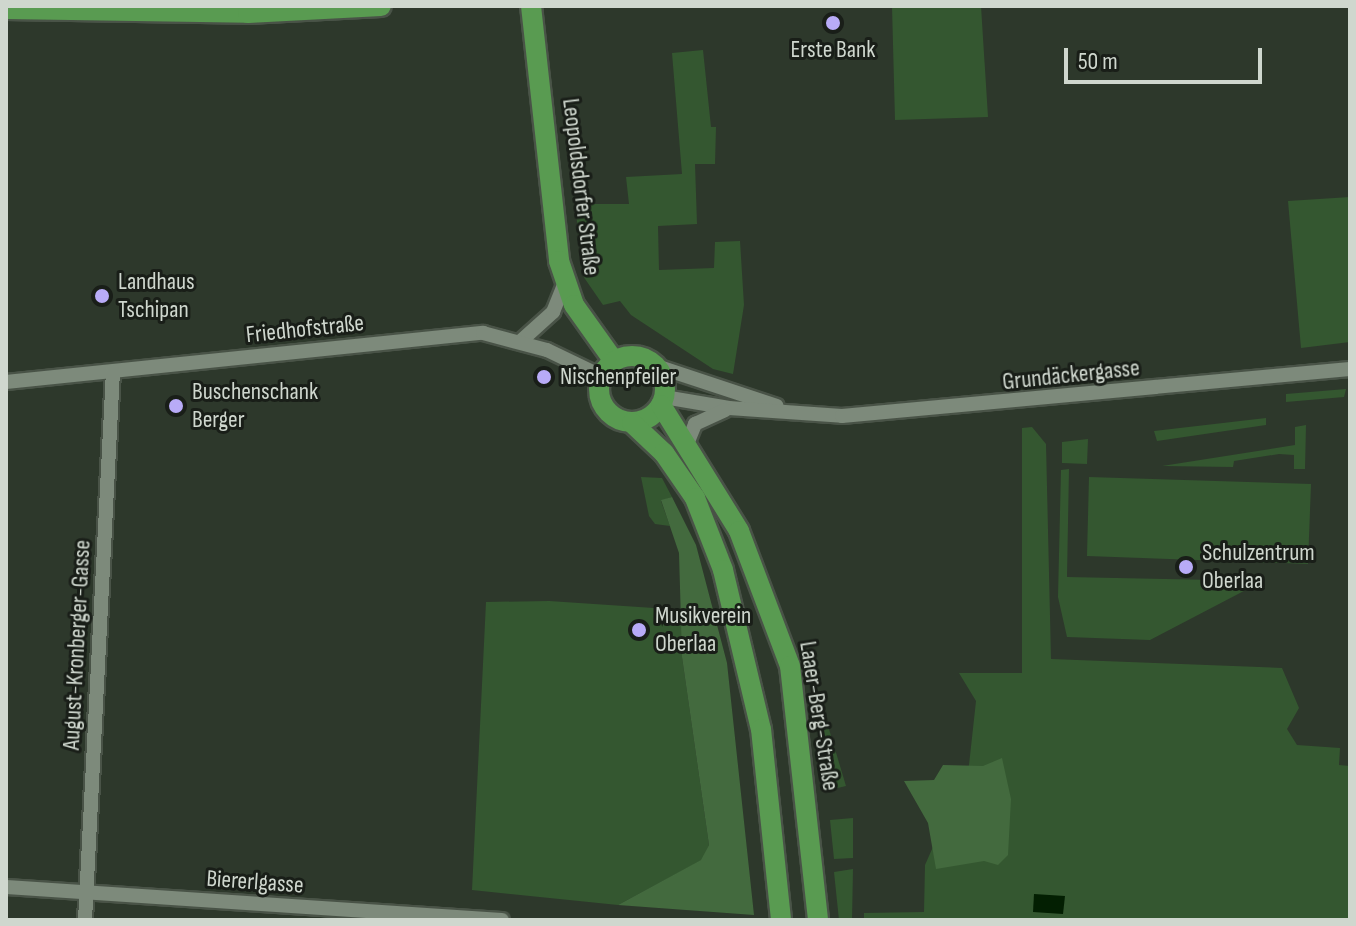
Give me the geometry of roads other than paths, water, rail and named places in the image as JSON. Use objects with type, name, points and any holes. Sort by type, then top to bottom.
[{"type":"main road","points":[[6,9],[248,13],[381,6]]},
{"type":"main road","name":"Leopoldsdorfer Straße","points":[[531,6],[565,283],[608,369]]},
{"type":"main road","points":[[632,423],[654,414],[663,401],[656,366],[628,356],[608,369],[603,406],[618,419],[632,423],[664,453],[695,498],[723,570],[761,729],[781,920]]},
{"type":"main road","name":"Laaer-Berg-Straße","points":[[663,401],[739,531],[790,666],[818,920]]},
{"type":"street","points":[[522,340],[553,312],[565,283]]},
{"type":"street","name":"Friedhofstraße","points":[[6,382],[450,335],[522,340],[608,369]]},
{"type":"street","name":"Grundäckergasse","points":[[656,366],[796,412]]},
{"type":"street","name":"Grundäckergasse","points":[[663,401],[796,412],[913,413],[1350,369]]},
{"type":"street","name":"August-Kronberger-Gasse","points":[[85,920],[113,372]]},
{"type":"street","points":[[687,444],[695,424],[729,408]]},
{"type":"street","name":"Biererlgasse","points":[[6,887],[502,920]]},
{"type":"place","name":"Erste Bank","points":[[833,23]]},
{"type":"place","name":"Landhaus Tschipan","points":[[102,296]]},
{"type":"place","name":"Nischenpfeiler","points":[[544,377]]},
{"type":"place","name":"Buschenschank Berger","points":[[176,406]]},
{"type":"place","name":"Schulzentrum Oberlaa","points":[[1186,567]]},
{"type":"place","name":"Musikverein Oberlaa","points":[[639,630]]}]
